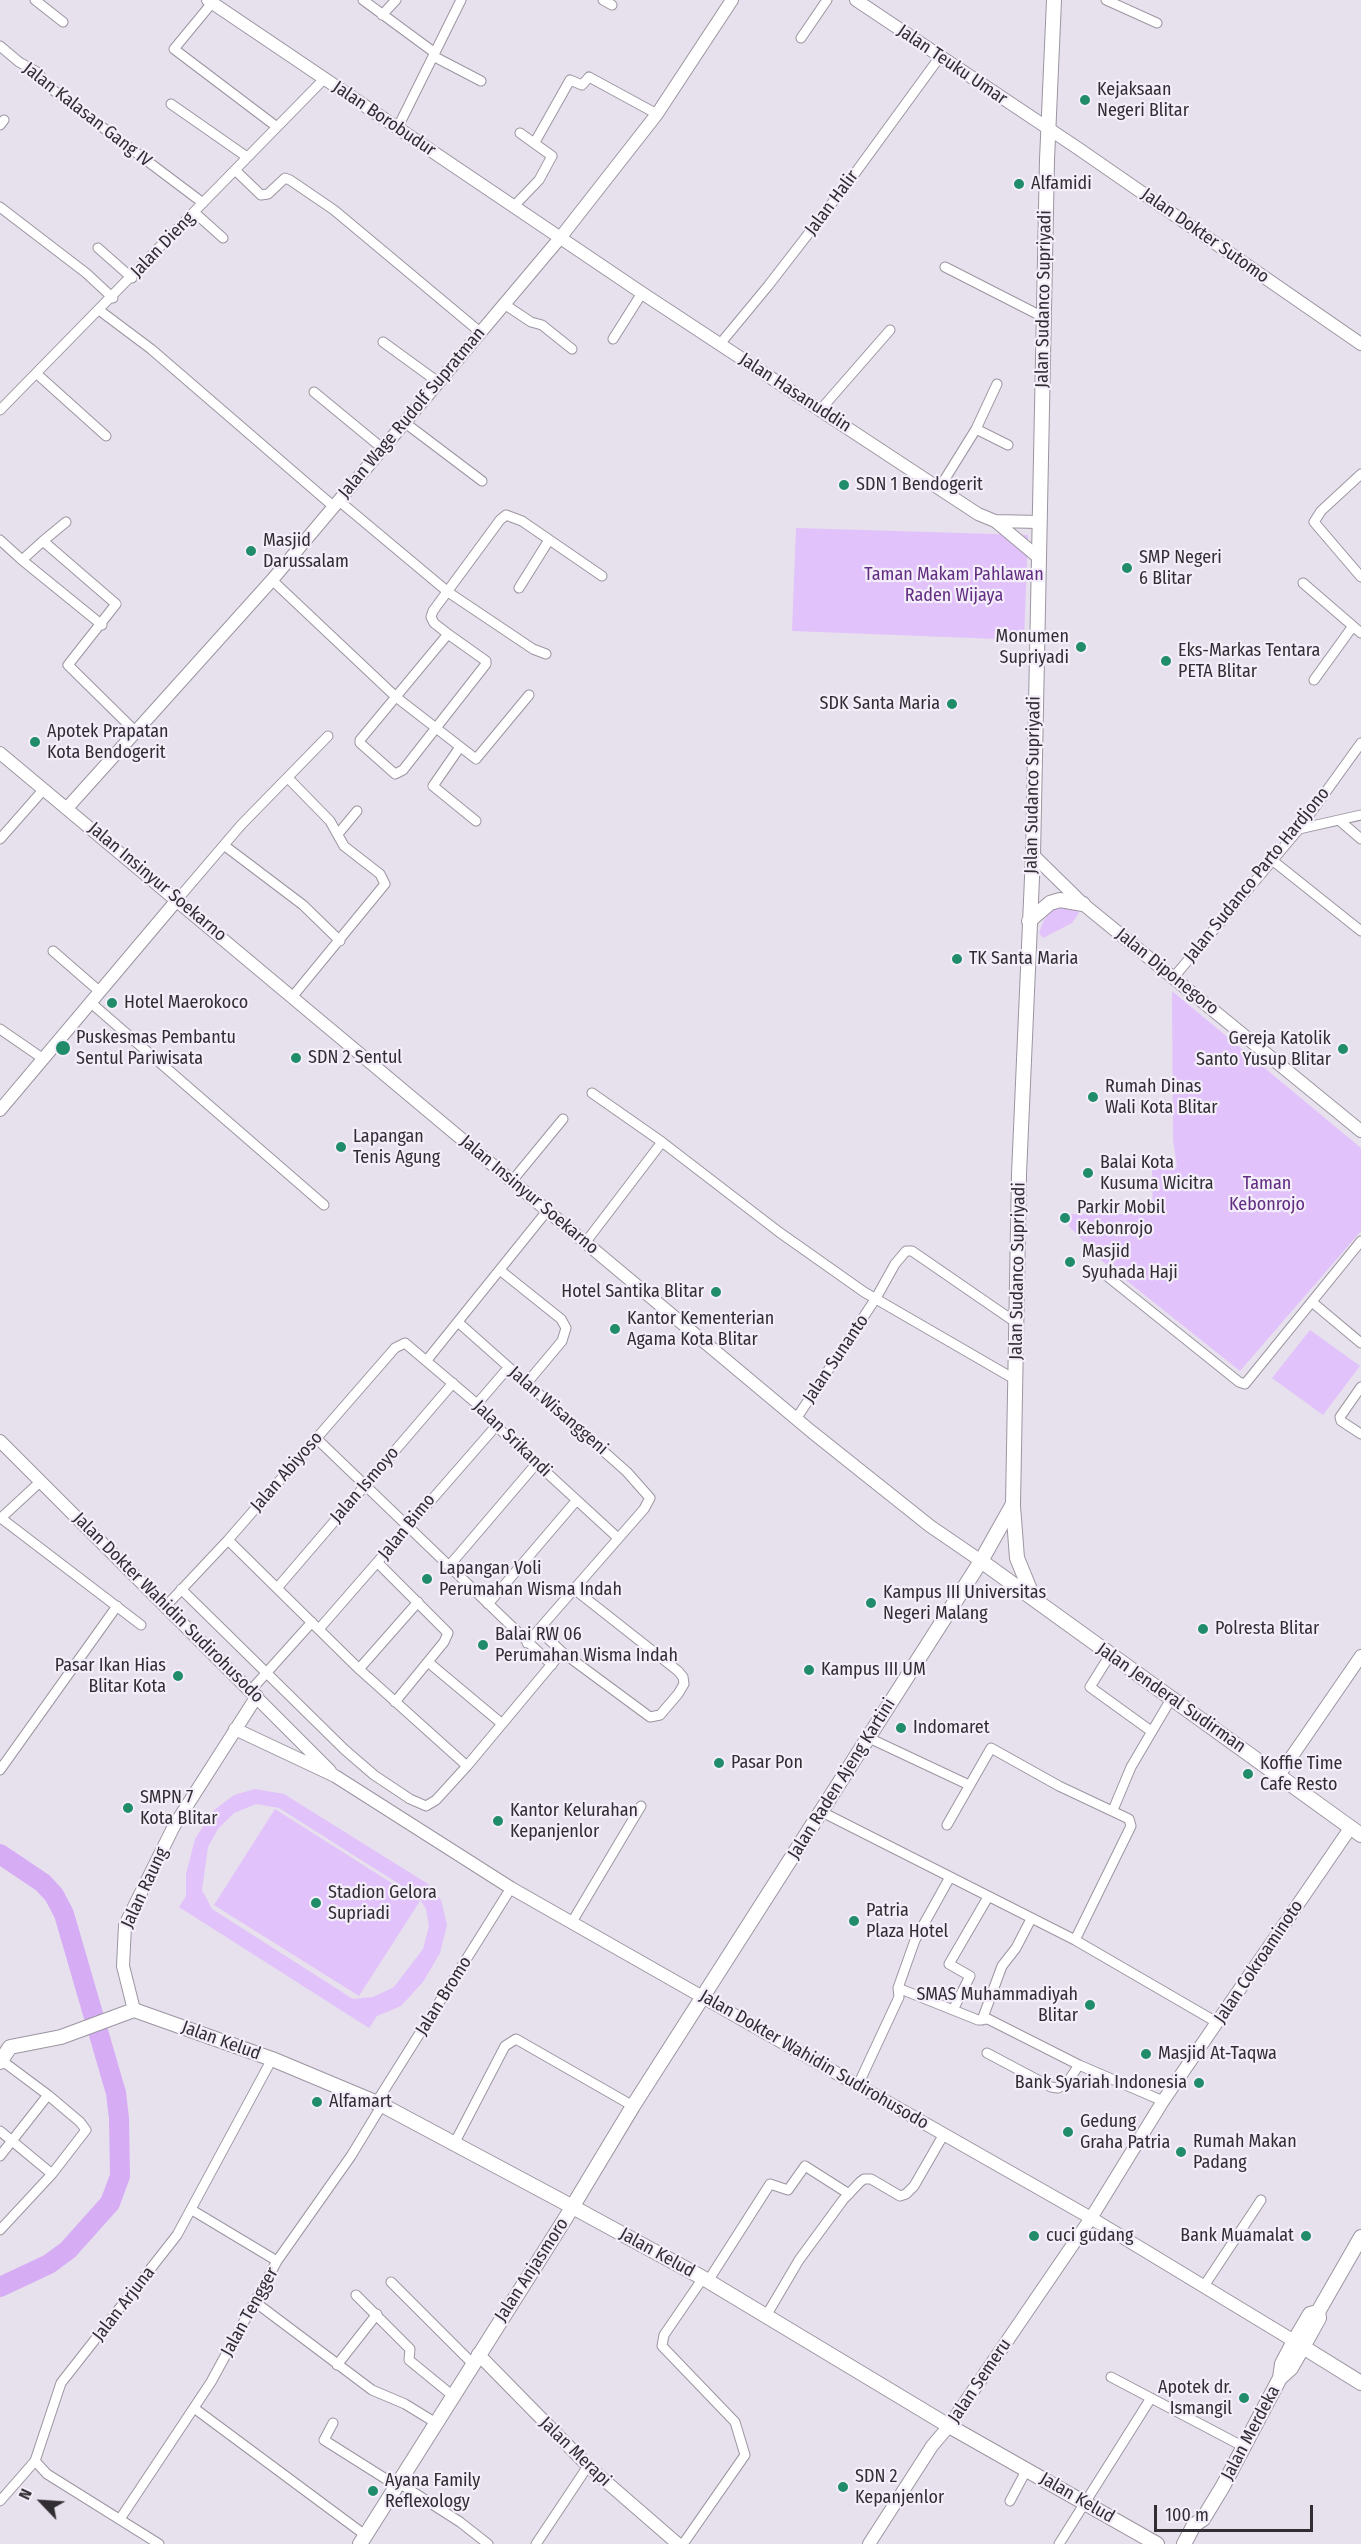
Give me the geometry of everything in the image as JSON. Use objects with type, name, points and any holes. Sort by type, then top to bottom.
[{"type":"main road","name":"Jalan Wage Rudolf Supratman","points":[[68,807],[272,580],[560,238],[657,114],[732,0]]},
{"type":"main road","name":"Jalan Teuku Umar","points":[[856,0],[939,58],[1049,129]]},
{"type":"main road","name":"Jalan Sudanco Supriyadi","points":[[981,1561],[1013,1504],[1018,1251],[1033,855],[1038,557],[1054,0]]},
{"type":"main road","name":"Jalan Borobudur","points":[[210,2],[560,238]]},
{"type":"main road","name":"Jalan Dokter Sutomo","points":[[1049,129],[1361,344]]},
{"type":"main road","name":"Jalan Hasanuddin","points":[[560,238],[995,521],[1038,557]]},
{"type":"main road","points":[[995,521],[1039,522]]},
{"type":"main road","name":"Jalan Insinyur Soekarno","points":[[0,753],[68,807],[796,1419],[930,1526],[981,1561]]},
{"type":"main road","name":"Jalan Diponegoro","points":[[1033,855],[1083,904],[1361,1131]]},
{"type":"main road","points":[[0,1110],[177,900]]},
{"type":"main road","points":[[1029,921],[1050,903],[1060,900],[1083,904]]},
{"type":"main road","name":"Jalan Dokter Wahidin Sudirohusodo","points":[[0,1441],[168,1604],[335,1776]]},
{"type":"main road","points":[[1013,1504],[1017,1558],[1035,1601]]},
{"type":"main road","name":"Jalan Jenderal Sudirman","points":[[981,1561],[1356,1831]]},
{"type":"main road","name":"Jalan Raden Ajeng Kartini","points":[[704,1997],[981,1561]]},
{"type":"main road","points":[[1280,1775],[1361,1656]]},
{"type":"main road","name":"Jalan Raung","points":[[128,2012],[123,1966],[125,1924],[174,1826],[235,1729],[254,1691]]},
{"type":"main road","name":"Jalan Dokter Wahidin Sudirohusodo","points":[[235,1729],[335,1776],[511,1888],[1091,2218],[1299,2344]]},
{"type":"main road","name":"Jalan Cokroaminoto","points":[[1091,2218],[1163,2101],[1356,1831]]},
{"type":"main road","name":"Jalan Anjasmoro","points":[[362,2540],[633,2106],[704,1997]]},
{"type":"main road","points":[[3,2054],[61,2037],[128,2012]]},
{"type":"main road","name":"Jalan Kelud","points":[[128,2012],[272,2059],[379,2104],[706,2280],[949,2426],[1157,2544]]},
{"type":"main road","name":"Jalan Semeru","points":[[869,2544],[932,2446],[949,2426],[1091,2218]]},
{"type":"main road","name":"Jalan Merdeka","points":[[1184,2544],[1194,2525],[1203,2519],[1244,2447],[1281,2378],[1281,2364],[1299,2344],[1310,2314],[1318,2312],[1361,2237]]},
{"type":"main road","points":[[1299,2344],[1361,2383]]},
{"type":"main road","name":"Jalan Merapi","points":[[476,2359],[588,2466],[678,2544]]},
{"type":"main road","name":"Jalan Merdeka","points":[[1194,2544],[1203,2528],[1203,2519]]},
{"type":"street","points":[[34,0],[63,22]]},
{"type":"street","points":[[363,0],[434,54],[481,81]]},
{"type":"street","points":[[382,15],[396,0]]},
{"type":"street","points":[[398,127],[461,0]]},
{"type":"street","points":[[801,38],[827,0]]},
{"type":"street","points":[[1106,0],[1157,23]]},
{"type":"street","points":[[210,2],[174,49],[277,127]]},
{"type":"street","name":"Jalan Kalasan Gang IV","points":[[0,46],[37,72],[49,87],[203,203]]},
{"type":"street","name":"Jalan Halir","points":[[720,344],[839,194],[939,58]]},
{"type":"street","points":[[535,142],[570,80],[582,85],[590,77],[657,114]]},
{"type":"street","name":"Jalan Dieng","points":[[0,410],[113,298],[324,79]]},
{"type":"street","points":[[171,104],[247,157]]},
{"type":"street","points":[[514,206],[535,183],[552,156],[520,133]]},
{"type":"street","points":[[235,170],[261,195],[268,194],[285,178],[290,180],[334,210],[480,332]]},
{"type":"street","points":[[0,207],[86,273],[113,298]]},
{"type":"street","points":[[194,213],[223,238]]},
{"type":"street","points":[[98,248],[132,278]]},
{"type":"street","points":[[945,267],[1045,318]]},
{"type":"street","points":[[612,339],[642,293]]},
{"type":"street","points":[[504,304],[531,322],[542,326],[572,349]]},
{"type":"street","points":[[99,310],[151,349],[336,503],[445,590],[533,649],[546,654]]},
{"type":"street","points":[[821,409],[890,330]]},
{"type":"street","points":[[383,342],[438,382]]},
{"type":"street","points":[[38,374],[106,436]]},
{"type":"street","points":[[940,487],[976,429],[997,384]]},
{"type":"street","points":[[314,392],[382,448]]},
{"type":"street","points":[[404,422],[482,481]]},
{"type":"street","points":[[976,429],[1008,445]]},
{"type":"street","points":[[1361,474],[1321,511],[1314,522],[1361,577]]},
{"type":"street","points":[[448,634],[359,742],[393,773],[398,774],[403,770],[486,663],[434,623],[431,617],[445,590],[506,515],[522,521],[602,576]]},
{"type":"street","points":[[22,560],[66,522]]},
{"type":"street","points":[[0,540],[102,625]]},
{"type":"street","points":[[519,588],[549,540]]},
{"type":"street","points":[[43,541],[116,604],[102,625],[68,665],[136,732]]},
{"type":"street","points":[[272,580],[396,697],[474,758],[479,757],[529,695]]},
{"type":"street","points":[[1303,583],[1361,633]]},
{"type":"street","points":[[1314,680],[1353,626]]},
{"type":"street","points":[[177,900],[327,736]]},
{"type":"street","name":"Jalan Sudanco Parto Hardjono","points":[[1173,978],[1299,829],[1361,742]]},
{"type":"street","points":[[460,747],[433,786],[477,821]]},
{"type":"street","points":[[288,778],[323,813],[348,850],[380,874],[385,884],[292,996]]},
{"type":"street","points":[[0,839],[44,789]]},
{"type":"street","points":[[338,834],[357,811]]},
{"type":"street","points":[[1299,829],[1361,815]]},
{"type":"street","points":[[1339,820],[1361,839]]},
{"type":"street","points":[[225,846],[296,899],[340,941]]},
{"type":"street","points":[[1272,860],[1361,931]]},
{"type":"street","points":[[53,951],[99,991]]},
{"type":"street","points":[[90,1002],[324,1205]]},
{"type":"street","points":[[0,1029],[42,1058]]},
{"type":"street","points":[[592,1093],[662,1142],[779,1232],[876,1298],[1016,1380]]},
{"type":"street","points":[[512,1181],[563,1119]]},
{"type":"street","points":[[585,1242],[662,1142]]},
{"type":"street","points":[[427,1360],[501,1271],[547,1211]]},
{"type":"street","points":[[1107,1276],[1239,1382],[1245,1384],[1251,1380],[1361,1241]]},
{"type":"street","name":"Jalan Sunanto","points":[[796,1419],[903,1253],[912,1251],[1018,1317]]},
{"type":"street","points":[[501,1271],[561,1319],[567,1328],[562,1341],[526,1384]]},
{"type":"street","points":[[1312,1302],[1361,1342]]},
{"type":"street","name":"Jalan Wisanggeni","points":[[459,1323],[648,1492],[649,1503],[618,1538]]},
{"type":"street","name":"Jalan Srikandi","points":[[405,1342],[477,1404],[496,1426],[618,1538]]},
{"type":"street","name":"Jalan Abiyoso","points":[[168,1604],[228,1540],[395,1348],[405,1342]]},
{"type":"street","points":[[477,1404],[508,1368]]},
{"type":"street","name":"Jalan Ismoyo","points":[[278,1587],[453,1383]]},
{"type":"street","points":[[1361,1387],[1340,1417],[1341,1421],[1361,1434]]},
{"type":"street","name":"Jalan Bimo","points":[[254,1691],[266,1674],[378,1563],[408,1525],[496,1426]]},
{"type":"street","points":[[316,1438],[552,1665]]},
{"type":"street","points":[[448,1566],[536,1464]]},
{"type":"street","points":[[41,1481],[0,1519],[141,1625]]},
{"type":"street","points":[[488,1604],[576,1501]]},
{"type":"street","points":[[528,1642],[618,1538]]},
{"type":"street","points":[[228,1540],[394,1702],[467,1766]]},
{"type":"street","points":[[378,1563],[448,1634],[394,1702]]},
{"type":"street","points":[[181,1589],[266,1674],[374,1775],[420,1805],[426,1806],[436,1800],[467,1766],[562,1652]]},
{"type":"street","points":[[539,1630],[562,1652],[650,1717],[660,1715],[684,1684],[683,1677],[574,1589]]},
{"type":"street","points":[[360,1669],[418,1602]]},
{"type":"street","points":[[0,1770],[117,1606]]},
{"type":"street","points":[[1110,1655],[1090,1687],[1151,1731]]},
{"type":"street","points":[[428,1662],[501,1723]]},
{"type":"street","points":[[1113,1810],[1131,1767],[1171,1699]]},
{"type":"street","points":[[869,1738],[969,1785]]},
{"type":"street","points":[[947,1825],[989,1750],[994,1748],[1059,1786],[1129,1819],[1131,1826],[1075,1940]]},
{"type":"street","points":[[572,1922],[641,1806]]},
{"type":"street","points":[[822,1812],[1075,1940],[1218,2023]]},
{"type":"street","points":[[858,2085],[899,1997],[898,1988],[915,1940],[950,1877]]},
{"type":"street","name":"Jalan Bromo","points":[[379,2104],[511,1888]]},
{"type":"street","points":[[953,2010],[970,1976],[949,1964],[988,1897]]},
{"type":"street","points":[[982,2020],[1002,1966],[1016,1948],[1031,1919]]},
{"type":"street","points":[[898,1988],[982,2020],[988,2019],[1079,2065],[1163,2101]]},
{"type":"street","points":[[454,2144],[506,2046],[516,2039],[633,2106]]},
{"type":"street","points":[[987,2053],[1051,2087],[1058,2088],[1067,2083],[1079,2065]]},
{"type":"street","points":[[0,2230],[52,2174],[84,2134],[86,2127],[3,2054]]},
{"type":"street","name":"Jalan Arjuna","points":[[35,2461],[62,2384],[157,2262],[192,2210],[272,2059]]},
{"type":"street","points":[[0,2156],[48,2095]]},
{"type":"street","name":"Jalan Tengger","points":[[120,2519],[194,2408],[278,2261],[351,2156],[379,2104]]},
{"type":"street","points":[[0,2131],[52,2174]]},
{"type":"street","points":[[766,2316],[799,2260],[849,2194],[866,2179],[900,2196],[906,2194],[914,2186],[944,2134]]},
{"type":"street","points":[[683,2544],[745,2455],[735,2422],[662,2346],[664,2335],[706,2280],[770,2184],[788,2190],[806,2166],[849,2194]]},
{"type":"street","points":[[1204,2286],[1261,2200]]},
{"type":"street","points":[[192,2210],[278,2261]]},
{"type":"street","points":[[391,2282],[476,2359]]},
{"type":"street","points":[[356,2295],[411,2349],[409,2360],[453,2396]]},
{"type":"street","points":[[255,2302],[337,2365],[381,2395],[405,2404],[436,2423]]},
{"type":"street","points":[[337,2365],[377,2314]]},
{"type":"street","points":[[1111,2378],[1244,2447]]},
{"type":"street","points":[[1063,2543],[1151,2398]]},
{"type":"street","points":[[194,2408],[362,2540]]},
{"type":"street","points":[[333,2423],[324,2440],[460,2522],[488,2544]]},
{"type":"street","points":[[0,2501],[35,2461],[47,2474],[159,2544]]},
{"type":"street","points":[[536,2544],[588,2466]]},
{"type":"street","points":[[1011,2501],[1027,2469]]},
{"type":"green space","name":"Taman Makam Pahlawan Raden Wijaya","points":[[796,528],[1028,535],[1024,640],[792,631]]},
{"type":"green space","points":[[1066,904],[1073,906],[1079,913],[1072,923],[1043,938],[1039,933],[1051,910]]},
{"type":"green space","name":"Taman Kebonrojo","points":[[1172,991],[1361,1148],[1361,1231],[1240,1371],[1102,1261],[1069,1226],[1071,1214],[1153,1214],[1152,1168],[1177,1167],[1173,1140]]},
{"type":"green space","points":[[1310,1330],[1360,1366],[1323,1415],[1272,1378]]},
{"type":"green space","points":[[255,1789],[284,1794],[428,1884],[441,1900],[447,1925],[440,1953],[423,1982],[401,2006],[377,2016],[369,2028],[179,1907],[186,1896],[186,1874],[195,1839],[213,1811],[234,1795]],"holes":[[[256,1804],[279,1808],[418,1896],[426,1909],[429,1926],[423,1949],[394,1987],[373,1997],[353,1999],[212,1909],[202,1890],[208,1847],[218,1829],[234,1813]]]},
{"type":"green space","points":[[275,1809],[420,1901],[359,1996],[214,1905]]},
{"type":"waterway","points":[[0,1854],[43,1883],[54,1895],[64,1914],[116,2093],[120,2176],[110,2203],[68,2250],[49,2264],[0,2287]]},
{"type":"place","name":"Kejaksaan Negeri Blitar","points":[[1085,100]]},
{"type":"place","name":"Alfamidi","points":[[1019,184]]},
{"type":"place","name":"SDN 1 Bendogerit","points":[[844,485]]},
{"type":"place","name":"Masjid Darussalam","points":[[251,551]]},
{"type":"place","name":"SMP Negeri 6 Blitar","points":[[1127,568]]},
{"type":"place","name":"Monumen Supriyadi","points":[[1081,647]]},
{"type":"place","name":"Eks-Markas Tentara PETA Blitar","points":[[1166,661]]},
{"type":"place","name":"SDK Santa Maria","points":[[952,704]]},
{"type":"place","name":"Apotek Prapatan Kota Bendogerit","points":[[35,742]]},
{"type":"place","name":"TK Santa Maria","points":[[957,959]]},
{"type":"place","name":"Hotel Maerokoco","points":[[112,1003]]},
{"type":"place","name":"Puskesmas Pembantu Sentul Pariwisata","points":[[63,1048]]},
{"type":"place","name":"Gereja Katolik Santo Yusup Blitar","points":[[1343,1049]]},
{"type":"place","name":"SDN 2 Sentul","points":[[296,1058]]},
{"type":"place","name":"Rumah Dinas Wali Kota Blitar","points":[[1093,1097]]},
{"type":"place","name":"Lapangan Tenis Agung","points":[[341,1147]]},
{"type":"place","name":"Balai Kota Kusuma Wicitra","points":[[1088,1173]]},
{"type":"place","name":"Parkir Mobil Kebonrojo","points":[[1065,1218]]},
{"type":"place","name":"Masjid Syuhada Haji","points":[[1070,1262]]},
{"type":"place","name":"Hotel Santika Blitar","points":[[716,1292]]},
{"type":"place","name":"Kantor Kementerian Agama Kota Blitar","points":[[615,1329]]},
{"type":"place","name":"Lapangan Voli Perumahan Wisma Indah","points":[[427,1579]]},
{"type":"place","name":"Kampus III Universitas Negeri Malang","points":[[871,1603]]},
{"type":"place","name":"Polresta Blitar","points":[[1203,1629]]},
{"type":"place","name":"Balai RW 06 Perumahan Wisma Indah","points":[[483,1645]]},
{"type":"place","name":"Kampus III UM","points":[[809,1670]]},
{"type":"place","name":"Pasar Ikan Hias Blitar Kota","points":[[178,1676]]},
{"type":"place","name":"Indomaret","points":[[901,1728]]},
{"type":"place","name":"Pasar Pon","points":[[719,1763]]},
{"type":"place","name":"Koffie Time Cafe Resto","points":[[1248,1774]]},
{"type":"place","name":"SMPN 7 Kota Blitar","points":[[128,1808]]},
{"type":"place","name":"Kantor Kelurahan Kepanjenlor","points":[[498,1821]]},
{"type":"place","name":"Stadion Gelora Supriadi","points":[[316,1903]]},
{"type":"place","name":"Patria Plaza Hotel","points":[[854,1921]]},
{"type":"place","name":"SMAS Muhammadiyah Blitar","points":[[1090,2005]]},
{"type":"place","name":"Masjid At-Taqwa","points":[[1146,2054]]},
{"type":"place","name":"Bank Syariah Indonesia","points":[[1199,2083]]},
{"type":"place","name":"Alfamart","points":[[317,2102]]},
{"type":"place","name":"Gedung Graha Patria","points":[[1068,2132]]},
{"type":"place","name":"Rumah Makan Padang","points":[[1181,2152]]},
{"type":"place","name":"cuci gudang","points":[[1034,2236]]},
{"type":"place","name":"Bank Muamalat","points":[[1306,2236]]},
{"type":"place","name":"Apotek dr. Ismangil","points":[[1244,2398]]},
{"type":"place","name":"SDN 2 Kepanjenlor","points":[[843,2487]]},
{"type":"place","name":"Ayana Family Reflexology","points":[[373,2491]]}]
